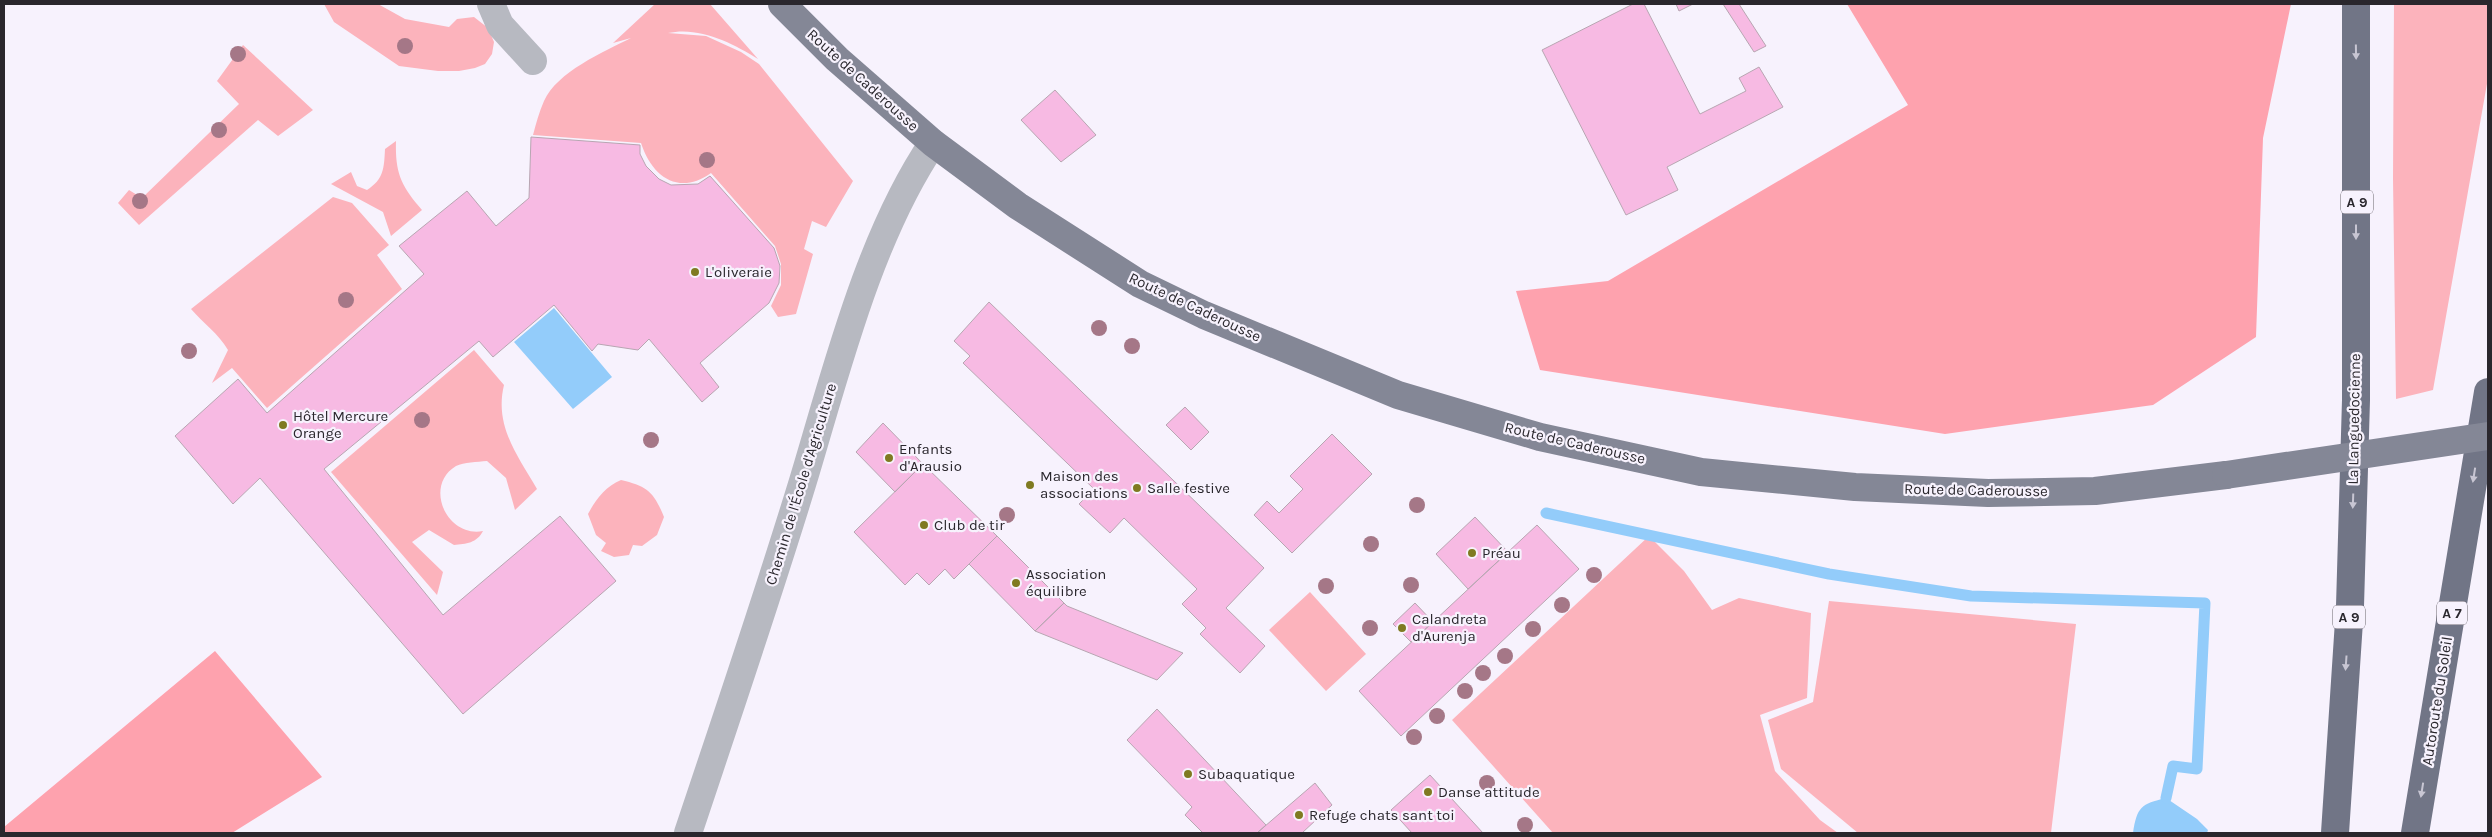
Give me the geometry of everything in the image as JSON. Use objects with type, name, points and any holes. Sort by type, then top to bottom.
[{"type":"highway","name":"La Languedocienne","points":[[2335,833],[2350,606],[2356,400],[2356,4]]},
{"type":"highway","name":"Autoroute du Soleil","points":[[2415,833],[2488,392]]},
{"type":"main road","name":"Route de Caderousse","points":[[782,4],[837,59],[933,143],[1018,206],[1140,284],[1204,314],[1398,395],[1540,437],[1701,472],[1855,487],[1988,493],[2095,491],[2226,475],[2488,436]]},
{"type":"street","points":[[490,4],[500,25],[533,61]]},
{"type":"street","name":"Chemin de l'École d'Agriculture","points":[[688,833],[785,540],[848,333],[875,259],[897,207],[920,161],[933,143]]},
{"type":"shaded area","points":[[324,4],[378,4],[405,19],[449,27],[457,19],[474,17],[488,28],[494,42],[492,54],[485,64],[459,71],[438,71],[399,66],[334,22]]},
{"type":"shaded area","points":[[655,4],[710,4],[758,59],[738,47],[715,37],[692,32],[668,33],[706,36],[741,52],[759,64],[853,181],[826,227],[812,221],[804,249],[813,254],[796,314],[778,317],[771,306],[781,285],[781,264],[775,246],[711,173],[699,180],[678,183],[668,179],[652,165],[641,143],[533,135],[544,101],[559,81],[582,64],[631,38],[613,43]]},
{"type":"shaded area","points":[[1847,4],[2291,4],[2263,138],[2256,337],[2153,405],[1945,434],[1540,370],[1516,291],[1608,281],[1908,105]]},
{"type":"shaded area","points":[[2394,4],[2488,4],[2488,78],[2433,390],[2396,399],[2393,178]]},
{"type":"shaded area","points":[[243,45],[313,110],[278,136],[258,120],[139,225],[118,203],[129,190],[142,198],[239,104],[217,81]]},
{"type":"shaded area","points":[[396,141],[398,171],[404,186],[422,210],[391,236],[383,212],[331,184],[351,172],[357,186],[367,190],[380,177],[385,149]]},
{"type":"shaded area","points":[[333,197],[352,203],[389,245],[377,255],[402,289],[267,408],[232,368],[212,383],[228,350],[215,333],[191,309]]},
{"type":"shaded area","points":[[474,350],[504,385],[502,414],[505,427],[516,452],[537,489],[515,510],[506,478],[487,461],[471,462],[456,466],[446,475],[441,486],[441,497],[444,509],[450,519],[459,527],[470,531],[483,531],[478,538],[463,544],[454,545],[429,530],[412,542],[443,572],[437,595],[331,472]]},
{"type":"shaded area","points":[[621,480],[649,491],[664,517],[657,535],[642,546],[633,545],[629,555],[614,557],[601,551],[606,543],[596,535],[588,514],[602,494],[610,486]]},
{"type":"shaded area","points":[[1649,536],[1684,571],[1712,610],[1739,598],[1811,613],[1807,698],[1760,715],[1775,771],[1820,820],[1838,833],[1553,833],[1452,720]]},
{"type":"shaded area","points":[[1310,592],[1366,654],[1326,691],[1269,630]]},
{"type":"shaded area","points":[[1829,601],[2076,624],[2051,833],[1858,833],[1781,769],[1768,720],[1813,702]]},
{"type":"shaded area","points":[[215,651],[322,777],[232,833],[4,833],[4,827]]},
{"type":"water","points":[[554,308],[612,377],[573,409],[514,342]]},
{"type":"water","points":[[2166,798],[2197,819],[2208,830],[2207,833],[2133,833],[2136,817],[2142,808],[2151,802]]},
{"type":"building","points":[[1633,4],[1644,4],[1700,114],[1746,91],[1739,78],[1759,67],[1783,107],[1667,167],[1678,190],[1626,215],[1542,50]]},
{"type":"building","points":[[1676,4],[1693,4],[1679,11]]},
{"type":"building","points":[[1723,4],[1739,4],[1766,46],[1754,52]]},
{"type":"building","points":[[1055,90],[1096,135],[1061,162],[1021,120]]},
{"type":"building","name":"Hôtel Mercure Orange","points":[[531,137],[640,145],[640,154],[646,166],[659,179],[671,185],[698,184],[710,176],[774,248],[780,266],[779,283],[769,303],[700,363],[719,387],[702,402],[649,339],[638,350],[598,344],[592,351],[554,305],[493,357],[479,341],[324,469],[443,615],[560,516],[616,581],[463,714],[260,478],[233,504],[175,436],[238,379],[267,413],[424,274],[399,246],[467,191],[496,226],[529,198]]},
{"type":"building","name":"Salle festive","points":[[989,302],[1264,568],[1226,608],[1265,646],[1240,673],[1200,634],[1206,628],[1182,604],[1197,589],[1124,518],[1110,533],[1079,504],[1094,489],[963,363],[970,356],[954,341]]},
{"type":"building","points":[[1185,407],[1209,432],[1191,450],[1166,425]]},
{"type":"building","name":"Enfants d'Arausio","points":[[883,423],[923,464],[895,492],[856,452]]},
{"type":"building","points":[[1332,434],[1372,474],[1292,553],[1254,515],[1267,501],[1279,513],[1303,489],[1290,476]]},
{"type":"building","name":"Club de tir","points":[[923,464],[997,536],[954,579],[945,569],[929,585],[917,573],[905,585],[854,532]]},
{"type":"building","name":"Préau","points":[[1475,517],[1508,552],[1468,589],[1436,554]]},
{"type":"building","points":[[1537,525],[1579,569],[1401,736],[1359,691]]},
{"type":"building","name":"Association équilibre","points":[[997,536],[1064,603],[1035,631],[969,564]]},
{"type":"building","points":[[1064,603],[1067,606],[1183,653],[1157,680],[1035,631]]},
{"type":"building","points":[[1415,603],[1433,622],[1411,642],[1393,624]]},
{"type":"building","name":"Subaquatique","points":[[1157,709],[1266,825],[1257,833],[1203,833],[1185,815],[1192,807],[1127,740]]},
{"type":"building","name":"Danse attitude","points":[[1430,775],[1483,833],[1412,833],[1391,810]]},
{"type":"building","name":"Refuge chats sant toi","points":[[1315,783],[1332,805],[1302,833],[1257,833]]},
{"type":"waterway","points":[[1546,513],[1829,574],[1971,596],[2205,603],[2197,769],[2173,766],[2166,798]]},
{"type":"place","name":"L'oliveraie","points":[[695,272]]},
{"type":"place","name":"Hôtel Mercure Orange","points":[[283,425]]},
{"type":"place","name":"Enfants d'Arausio","points":[[889,458]]},
{"type":"place","name":"Maison des associations","points":[[1030,485]]},
{"type":"place","name":"Salle festive","points":[[1137,488]]},
{"type":"place","name":"Club de tir","points":[[924,525]]},
{"type":"place","name":"Préau","points":[[1472,553]]},
{"type":"place","name":"Association équilibre","points":[[1016,583]]},
{"type":"place","name":"Calandreta d'Aurenja","points":[[1402,628]]},
{"type":"place","name":"Subaquatique","points":[[1188,774]]},
{"type":"place","name":"Danse attitude","points":[[1428,792]]},
{"type":"place","name":"Refuge chats sant toi","points":[[1299,815]]}]
